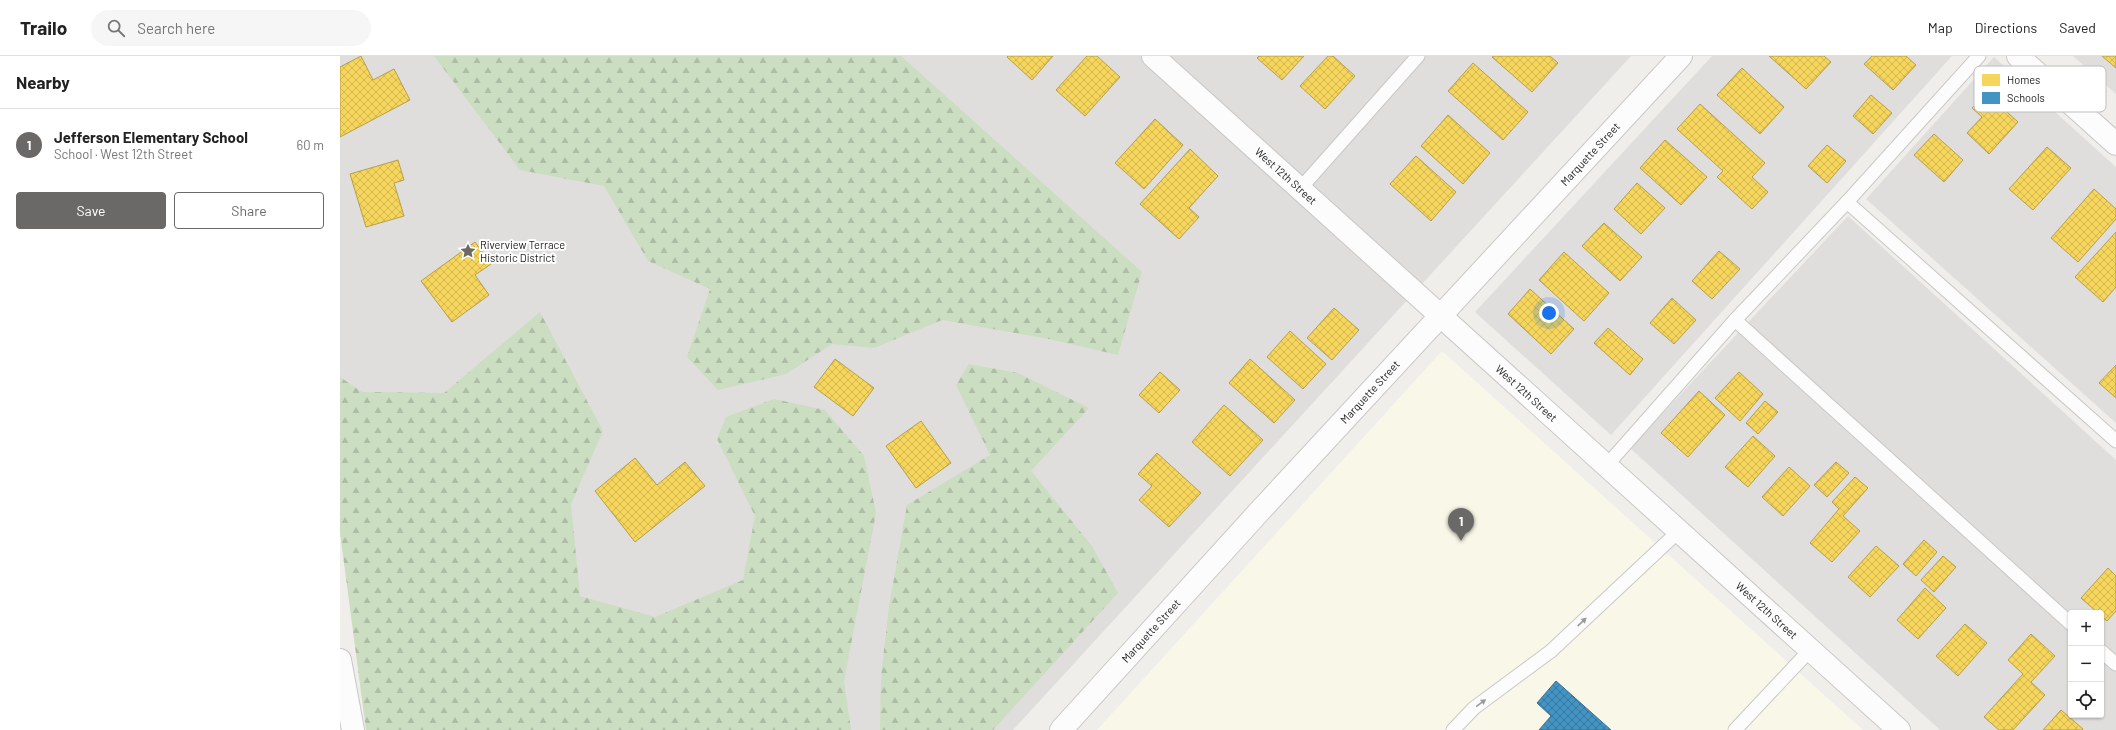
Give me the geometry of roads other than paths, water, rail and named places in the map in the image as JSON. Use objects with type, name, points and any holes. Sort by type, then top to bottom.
[{"type":"street","name":"West 12th Street","points":[[1153,56],[1299,190],[1607,465],[1899,730]]},
{"type":"street","name":"Marquette Street","points":[[1061,730],[1242,530],[1681,56]]},
{"type":"street","points":[[2018,56],[2029,66]]},
{"type":"street","points":[[2080,112],[2116,144]]},
{"type":"street","points":[[340,660],[353,730]]},
{"type":"lane","points":[[1299,190],[1418,56]]},
{"type":"lane","points":[[1607,465],[1734,320],[1847,202],[1979,56]]},
{"type":"lane","points":[[1847,202],[2116,441]]},
{"type":"lane","points":[[1734,320],[2068,621]]},
{"type":"lane","points":[[1453,730],[1474,708],[1551,651],[1679,531]]},
{"type":"lane","points":[[1735,730],[1810,650]]},
{"type":"lane","points":[[2104,654],[2116,664]]},
{"type":"place","name":"Riverview Terrace Historic District","points":[[468,251]]},
{"type":"place","name":"Jefferson Elementary School","points":[[1461,541]]}]
